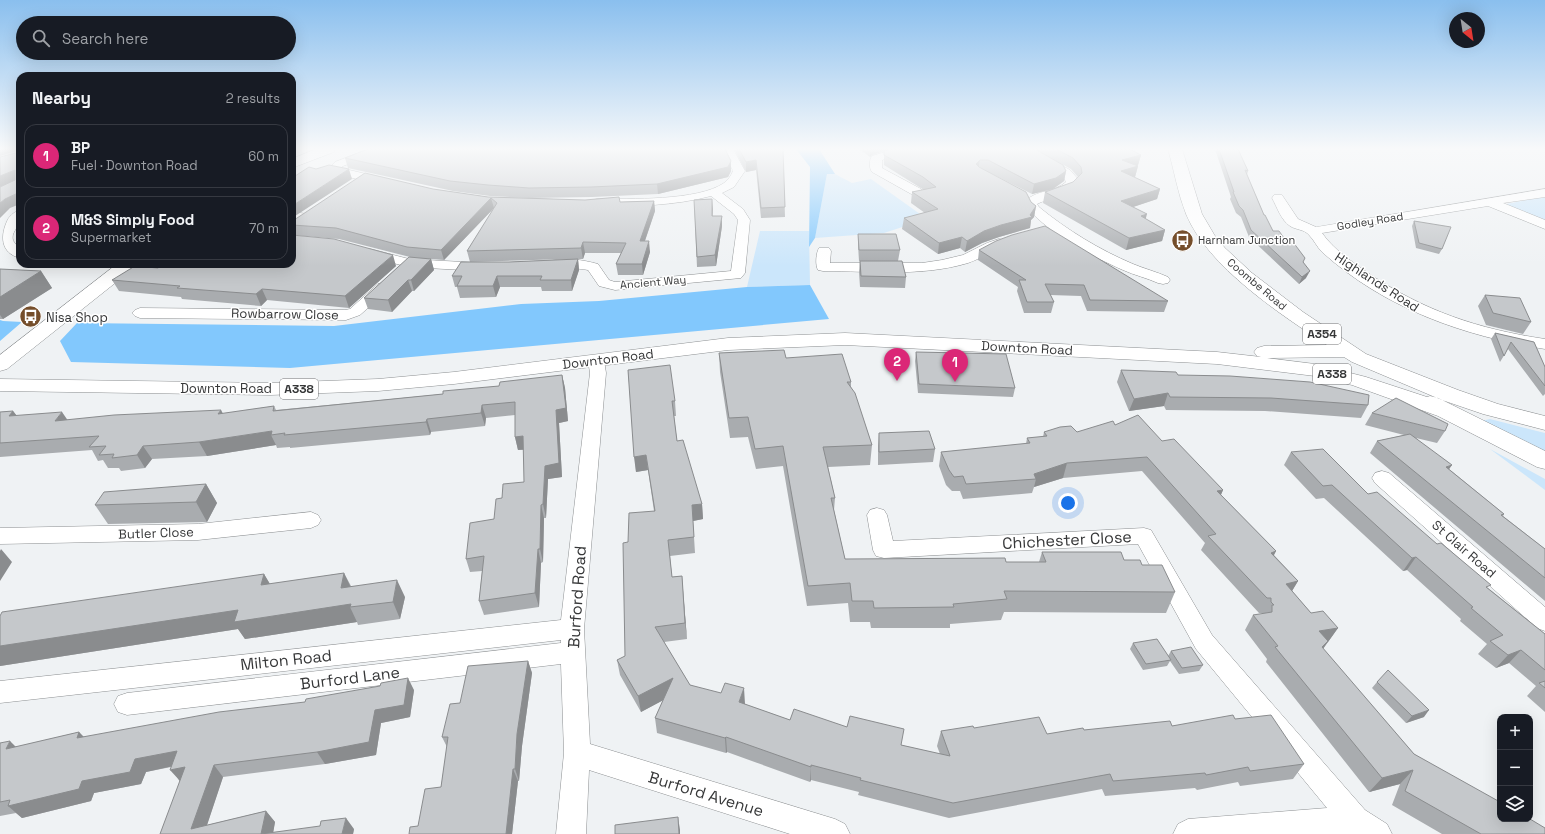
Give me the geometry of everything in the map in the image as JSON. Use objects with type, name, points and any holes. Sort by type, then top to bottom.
[{"type":"main road","name":"Coombe Road","points":[[1186,188],[1194,214],[1208,238],[1219,252],[1246,277],[1296,316],[1354,355]]},
{"type":"main road","points":[[0,365],[123,268]]},
{"type":"main road","points":[[1273,352],[1290,343],[1295,338],[1297,329],[1296,316]]},
{"type":"main road","name":"Downton Road","points":[[0,385],[237,389],[315,388],[378,385],[439,380],[728,344],[835,339],[940,343],[1217,358],[1289,366],[1340,376],[1442,410]]},
{"type":"main road","name":"Downton Road","points":[[1217,358],[1273,352],[1354,355],[1384,378],[1442,410],[1545,461]]},
{"type":"main road","name":"A338","points":[[1354,355],[1450,395],[1545,424]]},
{"type":"street","points":[[587,204],[691,197],[724,188]]},
{"type":"street","points":[[909,188],[917,192]]},
{"type":"street","points":[[1020,194],[1032,201],[1058,193],[1066,188]]},
{"type":"street","name":"Ancient Way","points":[[545,265],[582,264],[594,267],[604,283],[615,286],[736,275],[738,273],[744,220],[739,212],[713,192]]},
{"type":"street","name":"Godley Road","points":[[1313,231],[1545,193]]},
{"type":"street","points":[[1278,198],[1293,222],[1313,231]]},
{"type":"street","points":[[1032,201],[1030,203],[1031,207],[1044,219],[1095,250],[1163,280]]},
{"type":"street","points":[[1489,202],[1545,224]]},
{"type":"street","points":[[5,212],[16,213]]},
{"type":"street","points":[[16,217],[8,226],[4,239],[10,249],[16,252]]},
{"type":"street","points":[[1041,230],[1056,226]]},
{"type":"street","name":"Highlands Road","points":[[1313,231],[1325,248],[1386,291],[1425,313],[1491,335],[1545,344]]},
{"type":"street","points":[[824,251],[823,272],[936,266],[974,256],[988,247],[1012,239]]},
{"type":"street","points":[[358,249],[409,263],[462,267],[496,267]]},
{"type":"street","name":"Rowbarrow Close","points":[[140,313],[346,315],[355,312],[409,263]]},
{"type":"street","name":"Burford Road","points":[[570,834],[577,753],[572,641],[598,373],[596,360]]},
{"type":"street","name":"St Clair Road","points":[[1382,478],[1545,621]]},
{"type":"street","name":"Chichester Close","points":[[877,515],[884,550],[1144,536],[1204,642],[1366,827]]},
{"type":"street","name":"Butler Close","points":[[0,536],[198,532],[311,520]]},
{"type":"street","name":"Milton Road","points":[[0,692],[572,641]]},
{"type":"street","name":"Burford Lane","points":[[127,704],[572,641]]},
{"type":"street","name":"Burford Avenue","points":[[577,753],[835,834]]},
{"type":"street","points":[[1188,834],[1366,827]]},
{"type":"shaded area","points":[[810,188],[824,188],[815,238],[809,247]]},
{"type":"shaded area","points":[[824,188],[883,188],[927,219],[884,233],[815,238]]},
{"type":"shaded area","points":[[1545,196],[1545,221],[1509,207],[1507,204]]},
{"type":"shaded area","points":[[760,231],[809,231],[810,285],[747,287]]},
{"type":"shaded area","points":[[810,285],[829,319],[290,368],[71,362],[60,341],[77,323],[334,326],[521,304],[599,301],[747,287]]},
{"type":"shaded area","points":[[0,320],[3,321],[22,322],[0,341]]},
{"type":"shaded area","points":[[1490,419],[1545,433],[1545,453],[1481,421]]},
{"type":"shaded area","points":[[1490,449],[1545,479],[1545,490]]},
{"type":"building","points":[[0,188],[16,188],[16,194],[0,203]]},
{"type":"building","points":[[296,188],[320,188],[296,203]]},
{"type":"building","points":[[342,188],[428,188],[488,197],[585,200],[619,197],[620,202],[654,201],[640,241],[649,241],[642,264],[616,264],[626,243],[583,242],[581,248],[467,251],[497,203],[491,198],[441,250],[407,247],[336,228],[296,225],[296,219]]},
{"type":"building","points":[[759,188],[784,188],[785,207],[761,208]]},
{"type":"building","points":[[932,188],[1018,188],[1026,192],[1031,202],[1036,206],[1030,215],[1032,217],[984,231],[967,241],[962,237],[939,243],[904,218],[938,209],[912,192]]},
{"type":"building","points":[[1056,188],[1158,188],[1160,189],[1121,201],[1147,214],[1141,216],[1165,230],[1129,238],[1045,192]]},
{"type":"building","points":[[1233,188],[1253,188],[1264,215],[1273,231],[1279,231],[1284,238],[1290,238],[1305,258],[1303,262],[1310,271],[1302,277],[1251,230]]},
{"type":"building","points":[[712,199],[712,216],[722,216],[715,255],[697,257],[694,200]]},
{"type":"building","points":[[1414,221],[1451,227],[1442,249],[1419,243]]},
{"type":"building","points":[[1045,226],[1168,301],[1090,300],[1084,285],[1045,284],[1054,302],[1027,302],[1019,280],[1026,280],[979,250],[1012,235]]},
{"type":"building","points":[[858,234],[896,234],[900,250],[859,250]]},
{"type":"building","points":[[296,235],[334,239],[393,255],[345,296],[262,289],[256,294],[177,288],[180,286],[112,280],[132,268],[296,268]]},
{"type":"building","points":[[409,257],[431,259],[411,280],[408,280],[388,300],[364,298]]},
{"type":"building","points":[[578,259],[571,280],[540,280],[542,276],[497,276],[493,286],[457,286],[462,276],[452,276],[461,262],[509,262]]},
{"type":"building","points":[[860,261],[902,261],[906,277],[861,276]]},
{"type":"building","points":[[0,269],[41,271],[0,297]]},
{"type":"building","points":[[1485,295],[1520,298],[1531,322],[1493,313]]},
{"type":"building","points":[[1495,333],[1534,342],[1545,367],[1545,386],[1511,342],[1504,356]]},
{"type":"building","points":[[784,350],[786,358],[842,354],[851,382],[847,382],[855,393],[872,445],[823,447],[835,498],[831,498],[845,559],[1005,558],[1006,562],[1046,562],[1042,552],[1121,552],[1124,560],[1140,560],[1142,565],[1162,565],[1175,592],[1004,591],[1007,599],[953,604],[954,607],[874,608],[873,601],[852,601],[850,583],[808,586],[783,446],[755,449],[748,417],[729,418],[719,353]]},
{"type":"building","points":[[916,352],[1006,354],[1015,388],[919,384]]},
{"type":"building","points":[[670,365],[675,401],[672,401],[677,441],[683,440],[702,504],[692,505],[694,537],[668,540],[672,577],[682,576],[685,623],[655,627],[690,685],[721,693],[725,683],[744,688],[739,702],[790,720],[794,709],[847,727],[850,716],[904,729],[901,745],[950,756],[941,731],[973,726],[974,728],[1039,717],[1047,734],[1083,728],[1084,730],[1170,721],[1172,726],[1233,715],[1235,719],[1271,715],[1304,764],[1250,771],[1248,767],[1206,775],[1205,773],[1113,781],[1110,774],[953,803],[860,780],[861,778],[811,765],[811,767],[726,737],[725,738],[655,718],[673,678],[638,696],[617,660],[625,656],[623,543],[628,542],[629,513],[655,511],[646,455],[634,457],[628,370]]},
{"type":"building","points":[[1121,370],[1176,372],[1178,375],[1230,376],[1310,382],[1369,395],[1368,405],[1271,398],[1170,397],[1168,393],[1134,399]]},
{"type":"building","points":[[562,375],[566,408],[556,410],[559,463],[545,466],[543,504],[541,505],[540,549],[538,549],[535,593],[479,601],[484,556],[466,559],[470,523],[494,519],[496,499],[502,498],[503,484],[524,482],[523,436],[515,437],[515,402],[482,405],[481,413],[427,419],[426,422],[284,435],[285,433],[271,435],[272,431],[199,442],[143,446],[137,455],[112,458],[114,454],[99,455],[106,446],[89,447],[99,436],[0,443],[0,412],[13,411],[9,416],[62,412],[55,421],[114,415],[221,410],[218,414],[274,406],[273,411],[443,394],[443,391],[499,386],[500,382]]},
{"type":"building","points":[[1396,398],[1448,424],[1445,431],[1372,413]]},
{"type":"building","points":[[1138,415],[1162,441],[1174,439],[1223,490],[1217,491],[1276,551],[1271,553],[1298,581],[1286,584],[1311,613],[1323,611],[1338,628],[1319,631],[1328,641],[1322,647],[1414,754],[1497,800],[1497,822],[1533,821],[1545,828],[1545,834],[1481,834],[1405,791],[1413,770],[1382,778],[1275,647],[1278,646],[1253,615],[1272,612],[1272,605],[1274,605],[1271,602],[1271,598],[1267,598],[1208,536],[1216,534],[1147,457],[1067,463],[1034,474],[1036,479],[966,484],[963,476],[954,477],[949,470],[941,452],[1030,443],[1027,438],[1047,436],[1044,432],[1060,427],[1071,426],[1077,432],[1113,421],[1115,425]]},
{"type":"building","points":[[929,431],[935,449],[879,452],[879,433]]},
{"type":"building","points":[[1410,434],[1452,465],[1446,467],[1504,514],[1501,515],[1545,549],[1545,578],[1377,441]]},
{"type":"building","points":[[1323,449],[1368,494],[1377,492],[1437,544],[1441,543],[1491,585],[1486,587],[1545,634],[1545,670],[1521,650],[1508,655],[1490,641],[1503,635],[1471,608],[1473,607],[1416,557],[1412,558],[1332,485],[1323,486],[1291,452]]},
{"type":"building","points":[[206,484],[196,502],[95,505],[104,492]]},
{"type":"building","points":[[344,573],[341,588],[397,580],[393,602],[350,607],[351,604],[234,622],[238,610],[0,646],[0,616],[2,612],[264,574],[261,585]]},
{"type":"building","points":[[1157,639],[1171,660],[1146,664],[1133,643]]},
{"type":"building","points":[[1191,647],[1203,665],[1182,668],[1171,651]]},
{"type":"building","points":[[528,661],[517,734],[515,769],[513,769],[506,834],[409,834],[410,827],[418,826],[425,789],[441,787],[448,737],[442,737],[450,704],[460,703],[468,666]]},
{"type":"building","points":[[1388,670],[1429,710],[1412,716],[1377,682]]},
{"type":"building","points":[[408,678],[404,705],[375,710],[369,742],[317,752],[214,765],[191,829],[266,811],[261,834],[160,834],[185,767],[170,770],[177,751],[135,759],[130,772],[82,781],[79,789],[8,806],[10,800],[0,802],[0,743],[10,741],[6,749],[79,732],[77,738],[219,712],[305,702],[306,699],[380,686],[381,683]]},
{"type":"building","points":[[1545,681],[1545,688],[1539,683]]},
{"type":"building","points":[[678,817],[679,834],[615,834],[615,825]]},
{"type":"building","points":[[346,818],[342,834],[261,834],[320,826],[321,821]]},
{"type":"place","name":"Harnham Junction","points":[[1183,240]]},
{"type":"place","name":"Nisa Shop","points":[[31,317]]},
{"type":"place","name":"M&S Simply Food","points":[[897,381]]},
{"type":"place","name":"BP","points":[[955,382]]}]
